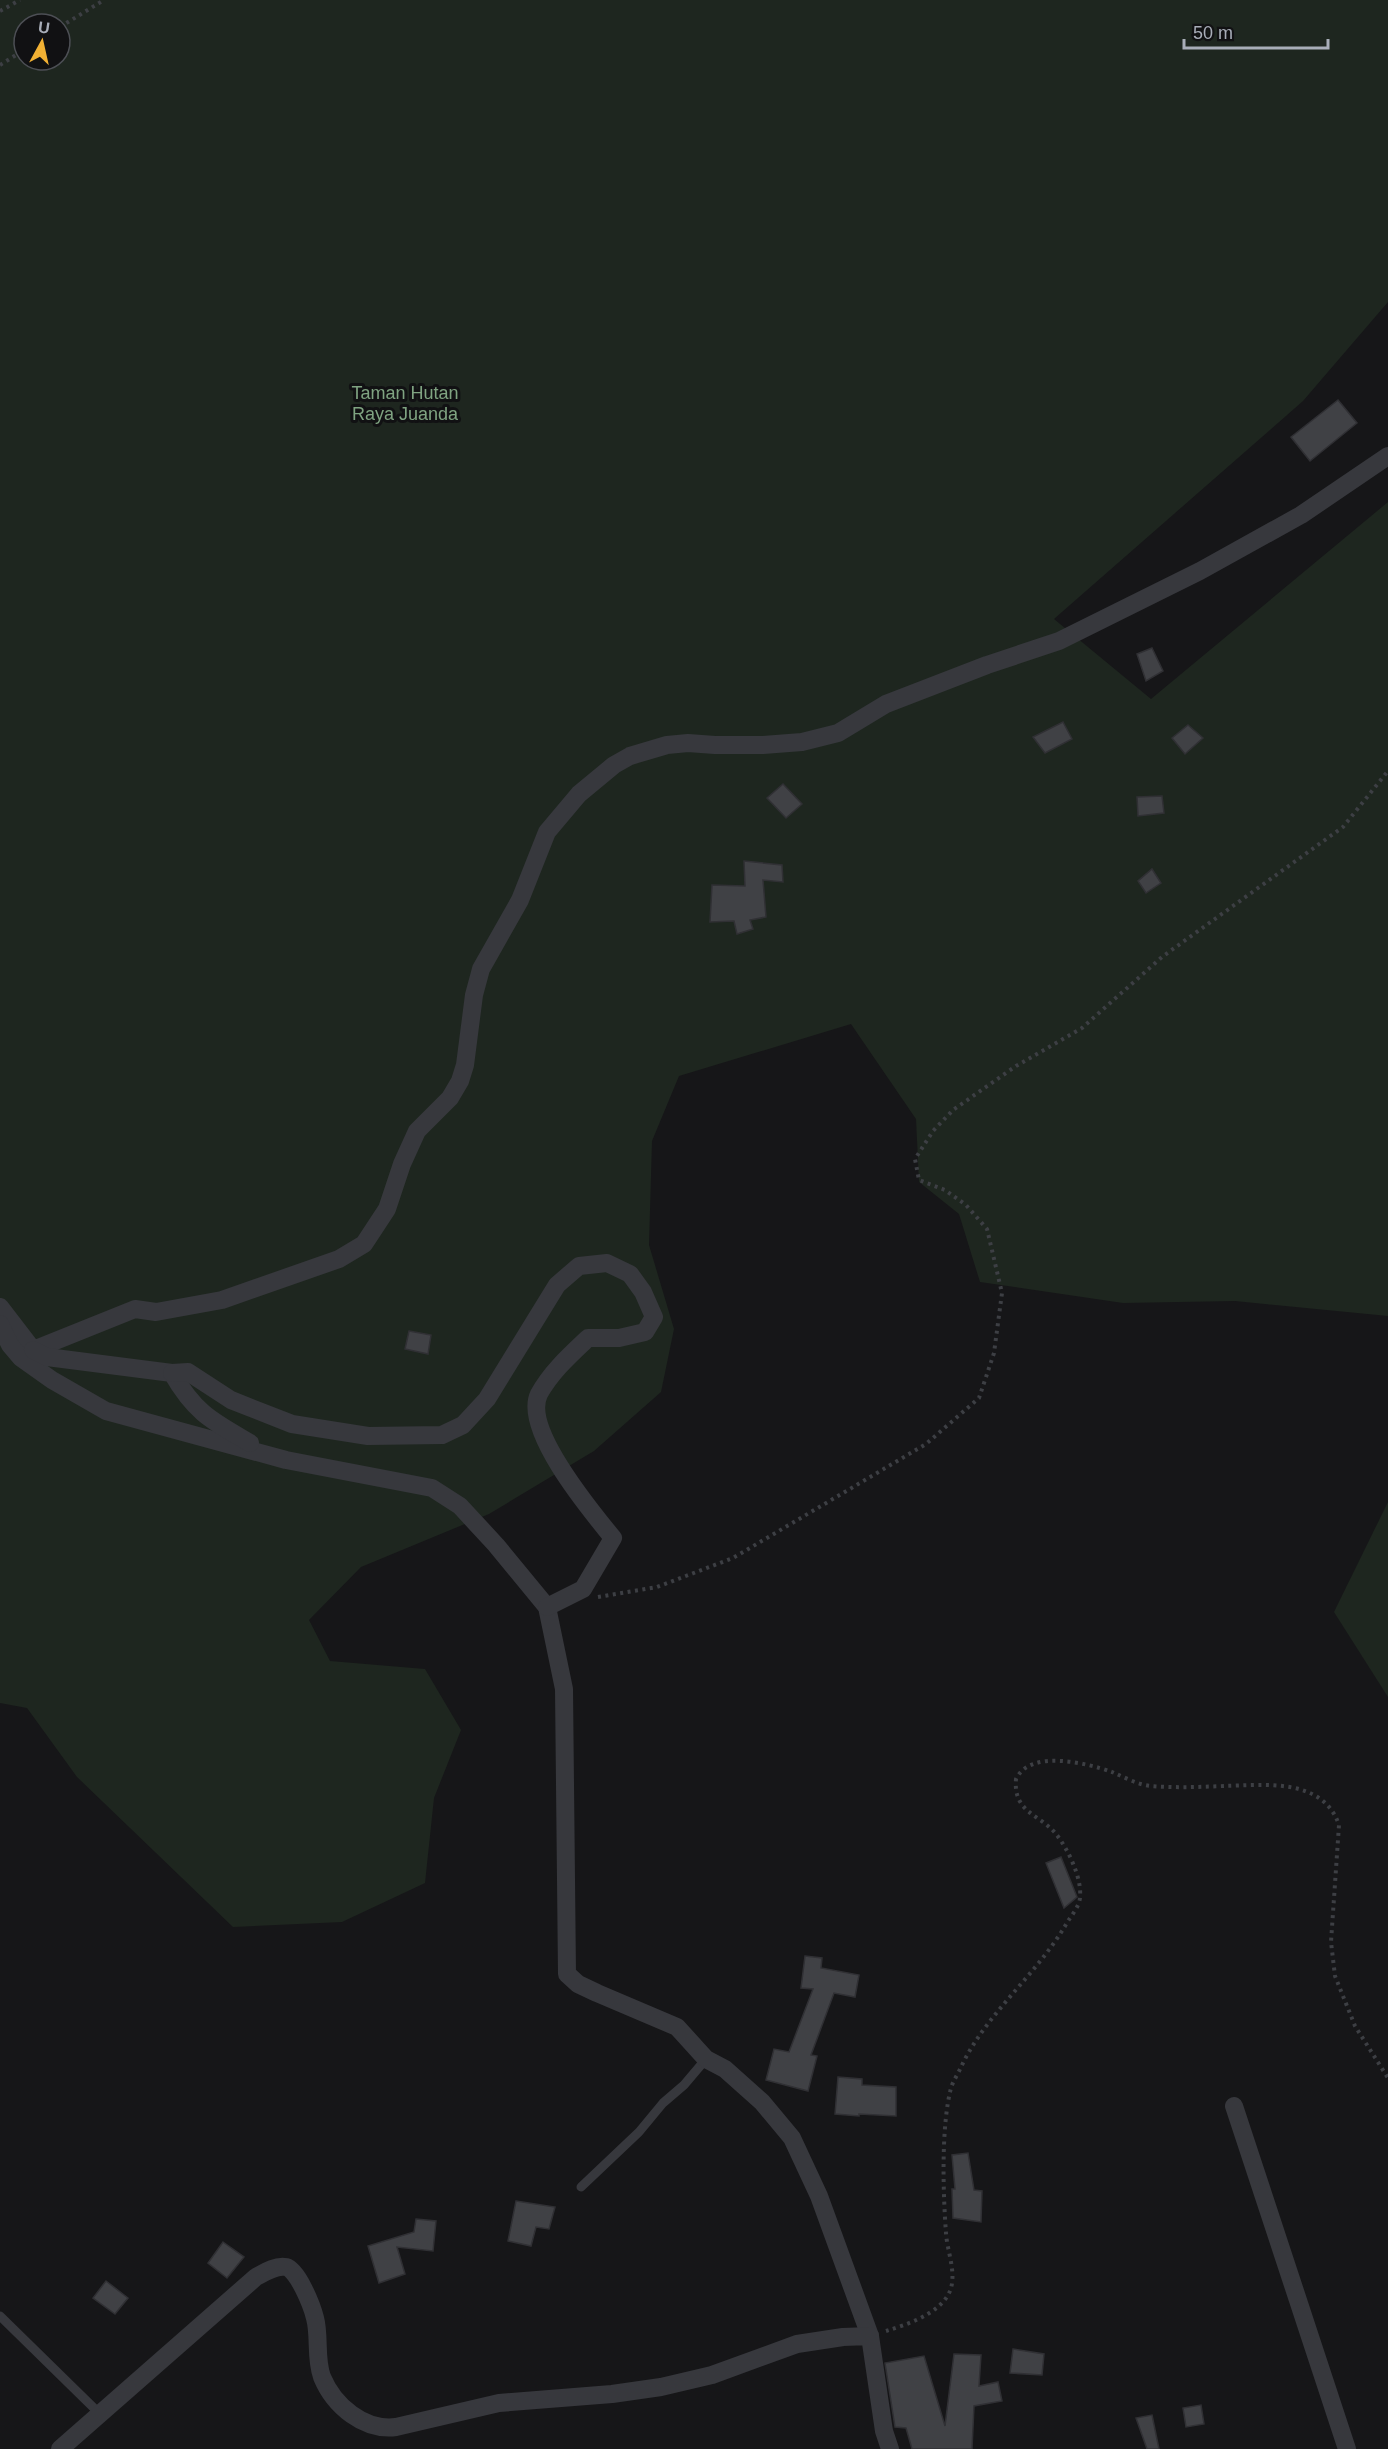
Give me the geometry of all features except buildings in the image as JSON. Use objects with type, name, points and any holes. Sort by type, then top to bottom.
[{"type":"street","points":[[33,1350],[135,1309],[156,1312],[222,1300],[339,1259],[364,1244],[387,1209],[402,1164],[417,1131],[450,1098],[460,1081],[465,1065],[474,994],[482,969],[511,918],[547,832],[558,816],[579,794],[614,765],[630,756],[668,745],[688,743],[715,746],[763,746],[802,742],[838,733],[885,704],[987,665],[1059,641],[1200,571],[1301,515],[1388,456]]},
{"type":"street","points":[[0,1307],[33,1350],[47,1357],[172,1374],[188,1372],[231,1400],[292,1424],[368,1436],[442,1436],[463,1425],[487,1399],[557,1285],[579,1266],[607,1263],[630,1274],[643,1292],[654,1317],[645,1332],[619,1338],[588,1338],[557,1368],[538,1395],[536,1410],[544,1439],[576,1489],[613,1538],[583,1589],[547,1607]]},
{"type":"street","points":[[0,1324],[10,1345],[21,1358],[52,1380],[106,1411],[270,1455],[432,1488],[460,1506],[496,1545],[547,1607],[564,1689],[567,1974],[578,1984],[678,2027],[706,2059],[725,2069],[762,2102],[792,2138],[819,2196],[870,2336],[884,2432],[890,2449]]},
{"type":"street","points":[[172,1374],[184,1394],[203,1415],[270,1455]]},
{"type":"street","points":[[1234,2106],[1347,2449]]},
{"type":"street","points":[[60,2449],[256,2277],[271,2269],[284,2267],[290,2268],[297,2276],[315,2319],[322,2376],[332,2394],[358,2420],[383,2429],[499,2403],[612,2394],[661,2387],[712,2374],[797,2344],[843,2337],[870,2336]]},
{"type":"lane","points":[[581,2187],[639,2132],[663,2103],[684,2085],[706,2059]]},
{"type":"lane","points":[[0,2316],[100,2414]]},
{"type":"path","points":[[0,11],[20,0]]},
{"type":"path","points":[[72,20],[104,0]]},
{"type":"path","points":[[588,1599],[657,1587],[733,1558],[926,1444],[979,1398],[994,1353],[1002,1293],[987,1229],[966,1205],[945,1190],[919,1180],[915,1159],[933,1131],[952,1110],[1017,1066],[1082,1028],[1162,957],[1343,827],[1388,771]]},
{"type":"path","points":[[870,2336],[908,2324],[933,2310],[950,2292],[953,2276],[946,2233],[944,2153],[951,2087],[982,2030],[1058,1940],[1081,1898],[1078,1879],[1071,1859],[1055,1833],[1023,1808],[1016,1791],[1016,1779],[1026,1767],[1052,1760],[1111,1772],[1147,1786],[1207,1787],[1264,1784],[1311,1793],[1326,1804],[1335,1813],[1339,1825],[1331,1942],[1335,1976],[1355,2026],[1388,2078]]},
{"type":"green space","name":"Taman Hutan Raya Juanda","points":[[0,0],[1388,0],[1388,302],[1303,401],[1054,619],[1151,699],[1388,502],[1388,1316],[1235,1301],[1123,1303],[980,1282],[959,1214],[919,1182],[916,1119],[851,1024],[679,1076],[652,1141],[649,1245],[674,1329],[661,1392],[594,1451],[489,1514],[361,1567],[309,1620],[330,1661],[425,1669],[461,1730],[434,1798],[425,1883],[342,1922],[233,1927],[77,1777],[27,1708],[0,1703]]},
{"type":"green space","points":[[1388,1502],[1388,1697],[1334,1612]]}]
